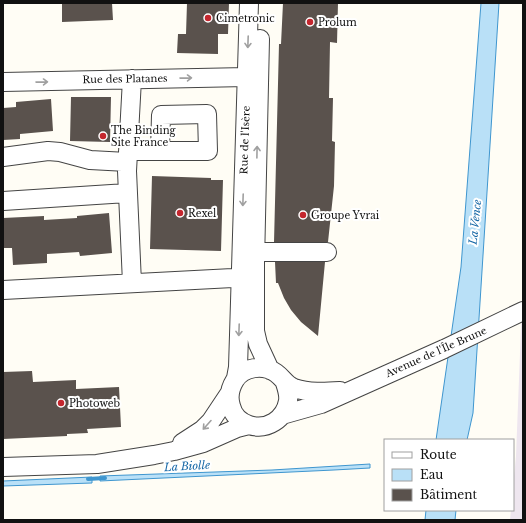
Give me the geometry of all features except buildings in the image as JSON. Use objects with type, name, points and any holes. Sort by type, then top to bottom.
[{"type":"street","name":"Rue de l'Isère","points":[[248,252],[246,77],[249,3]]},
{"type":"street","name":"Rue de l'Isère","points":[[233,386],[238,366],[247,277],[261,3]]},
{"type":"street","name":"Rue des Platanes","points":[[3,82],[246,77]]},
{"type":"street","points":[[132,79],[127,193],[132,283]]},
{"type":"street","points":[[3,157],[48,151],[60,152],[90,160],[160,151]]},
{"type":"street","points":[[3,200],[127,193]]},
{"type":"street","points":[[248,252],[327,252]]},
{"type":"street","name":"Rue de l'Isère","points":[[247,277],[258,344],[270,370]]},
{"type":"street","points":[[3,290],[247,277]]},
{"type":"street","name":"Avenue de l'Île Brune","points":[[282,415],[321,404],[444,349],[523,311]]},
{"type":"street","points":[[154,455],[179,444],[202,430],[210,421],[233,386],[243,372],[252,368],[270,370],[276,373],[285,383],[288,391],[286,408],[282,415],[270,424],[256,427],[249,425],[242,422],[236,416],[230,402],[233,386]]},
{"type":"street","name":"Avenue de l'Île Brune","points":[[285,383],[295,388],[316,392],[349,391]]},
{"type":"street","points":[[3,467],[97,464],[154,455],[204,443],[237,428],[249,425]]},
{"type":"shaded area","points":[[523,276],[523,520],[510,520],[511,511],[514,511],[514,477]]},
{"type":"water","name":"La Vence","points":[[481,3],[499,3],[473,413],[467,439],[436,439],[461,267]]},
{"type":"water","points":[[370,464],[370,468],[100,481],[100,476],[272,470]]},
{"type":"water","points":[[92,477],[92,483],[3,486],[3,481]]},
{"type":"water","points":[[426,511],[456,511],[455,520],[425,520]]},
{"type":"waterway","name":"La Biolle","points":[[88,479],[105,478]]},
{"type":"place","name":"Cimetronic","points":[[208,18]]},
{"type":"place","name":"Prolum","points":[[310,22]]},
{"type":"place","name":"The Binding Site France","points":[[103,136]]},
{"type":"place","name":"Rexel","points":[[180,213]]},
{"type":"place","name":"Groupe Yvrai","points":[[303,215]]},
{"type":"place","name":"Photoweb","points":[[61,403]]}]
